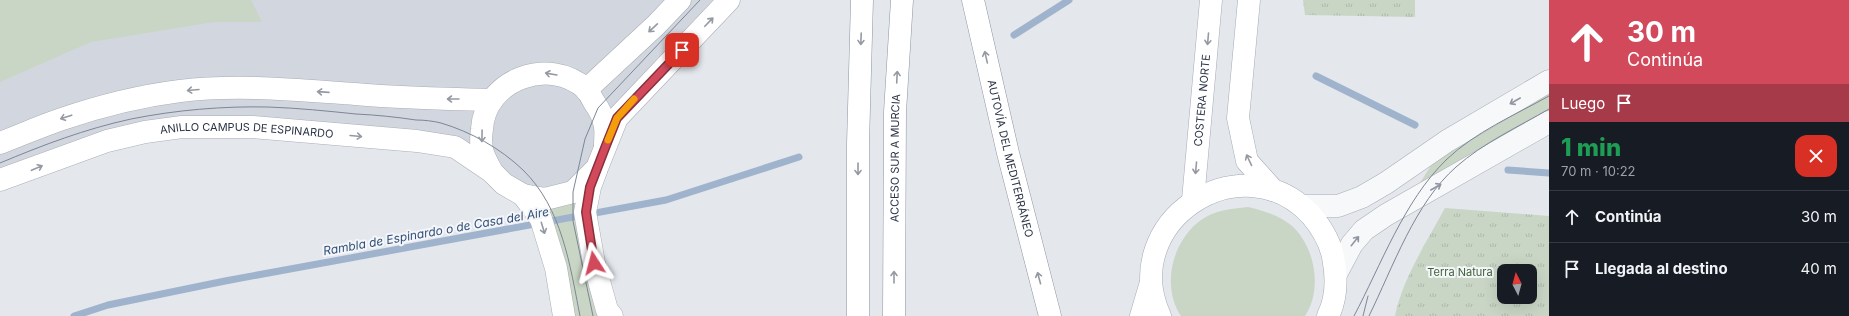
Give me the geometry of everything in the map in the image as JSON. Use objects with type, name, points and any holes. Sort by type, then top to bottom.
[{"type":"main road","points":[[586,90],[656,25],[680,0]]},
{"type":"main road","name":"ANILLO CAMPUS DE ESPINARDO","points":[[0,180],[107,141],[144,132],[182,127],[253,128],[417,141],[455,147],[492,172],[504,184],[523,195],[545,199],[573,192],[597,168],[617,118],[729,0]]},
{"type":"main road","points":[[858,316],[858,144],[862,0]]},
{"type":"main road","name":"ACCESO SUR A MURCIA","points":[[894,316],[895,112],[902,0]]},
{"type":"main road","name":"AUTOVÍA DEL MEDITERRÁNEO","points":[[973,0],[1010,160],[1050,316]]},
{"type":"main road","name":"COSTERA NORTE","points":[[1193,200],[1211,0]]},
{"type":"main road","points":[[1249,0],[1238,118],[1247,161],[1273,190]]},
{"type":"main road","name":"ANILLO CAMPUS DE ESPINARDO","points":[[492,172],[483,153],[481,139],[482,120],[492,100],[507,84],[527,75],[546,73],[568,78],[586,90],[598,108],[605,126],[605,148]]},
{"type":"main road","points":[[0,143],[61,119],[95,108],[128,100],[180,91],[212,88],[278,89],[422,99],[492,100]]},
{"type":"main road","points":[[597,168],[590,187],[586,212],[594,263],[607,310],[612,316]]},
{"type":"main road","points":[[1141,316],[1151,282],[1153,258],[1161,235],[1175,216],[1193,200],[1218,189],[1245,185],[1273,190],[1288,197],[1302,206],[1320,225],[1332,249],[1336,274],[1335,294],[1328,316]]},
{"type":"main road","points":[[523,195],[540,219],[556,268],[564,316]]},
{"type":"main road","points":[[1151,282],[1155,305],[1160,316]]},
{"type":"street","points":[[1302,206],[1338,206],[1362,197],[1386,183],[1447,141],[1549,81]]},
{"type":"street","points":[[1336,274],[1352,244],[1364,230],[1386,215],[1549,122]]},
{"type":"shaded area","points":[[0,0],[729,0],[631,102],[597,168],[545,199],[455,147],[182,127],[0,180]]},
{"type":"green space","points":[[0,0],[251,0],[262,22],[214,22],[91,42],[0,82]]},
{"type":"green space","points":[[1303,0],[1415,0],[1415,17],[1305,15]]},
{"type":"green space","points":[[1549,87],[1549,115],[1415,191],[1430,167],[1452,146]]},
{"type":"green space","points":[[580,198],[601,316],[573,316],[542,206]]},
{"type":"green space","points":[[1248,207],[1271,214],[1291,225],[1306,244],[1314,268],[1315,281],[1311,305],[1305,316],[1181,316],[1175,304],[1171,278],[1177,252],[1183,240],[1191,229],[1206,217],[1223,210]]},
{"type":"green space","name":"Terra Natura","points":[[1445,208],[1549,216],[1549,316],[1395,316],[1403,289],[1423,247]]},
{"type":"waterway","name":"Rambla de Espinardo o de Casa del Aire","points":[[1014,35],[1069,0]]},
{"type":"waterway","name":"Rambla de Espinardo o de Casa del Aire","points":[[1316,76],[1415,125]]},
{"type":"waterway","name":"Rambla de Espinardo o de Casa del Aire","points":[[74,316],[108,305],[225,281],[666,200],[799,157]]},
{"type":"waterway","name":"Rambla de Espinardo o de Casa del Aire","points":[[1508,170],[1549,173]]},
{"type":"tram line","points":[[593,316],[573,221],[573,192],[585,139],[598,108],[700,0]]},
{"type":"tram line","points":[[1354,316],[1394,234],[1418,194],[1431,176],[1457,150],[1482,132],[1549,96]]},
{"type":"tram line","points":[[0,163],[64,138],[114,123],[165,113],[200,109],[251,107],[290,108],[386,116],[441,123],[474,136],[495,148],[523,170],[536,185],[556,219],[568,257],[580,316]]},
{"type":"tram line","points":[[1369,316],[1406,237],[1428,199],[1441,182],[1466,158],[1549,109]]},
{"type":"tram line","points":[[1363,316],[1368,296]]},
{"type":"slow traffic","points":[[608,140],[617,118],[634,99]]},
{"type":"route","points":[[594,263],[586,212],[590,187],[617,118],[682,50]]}]
